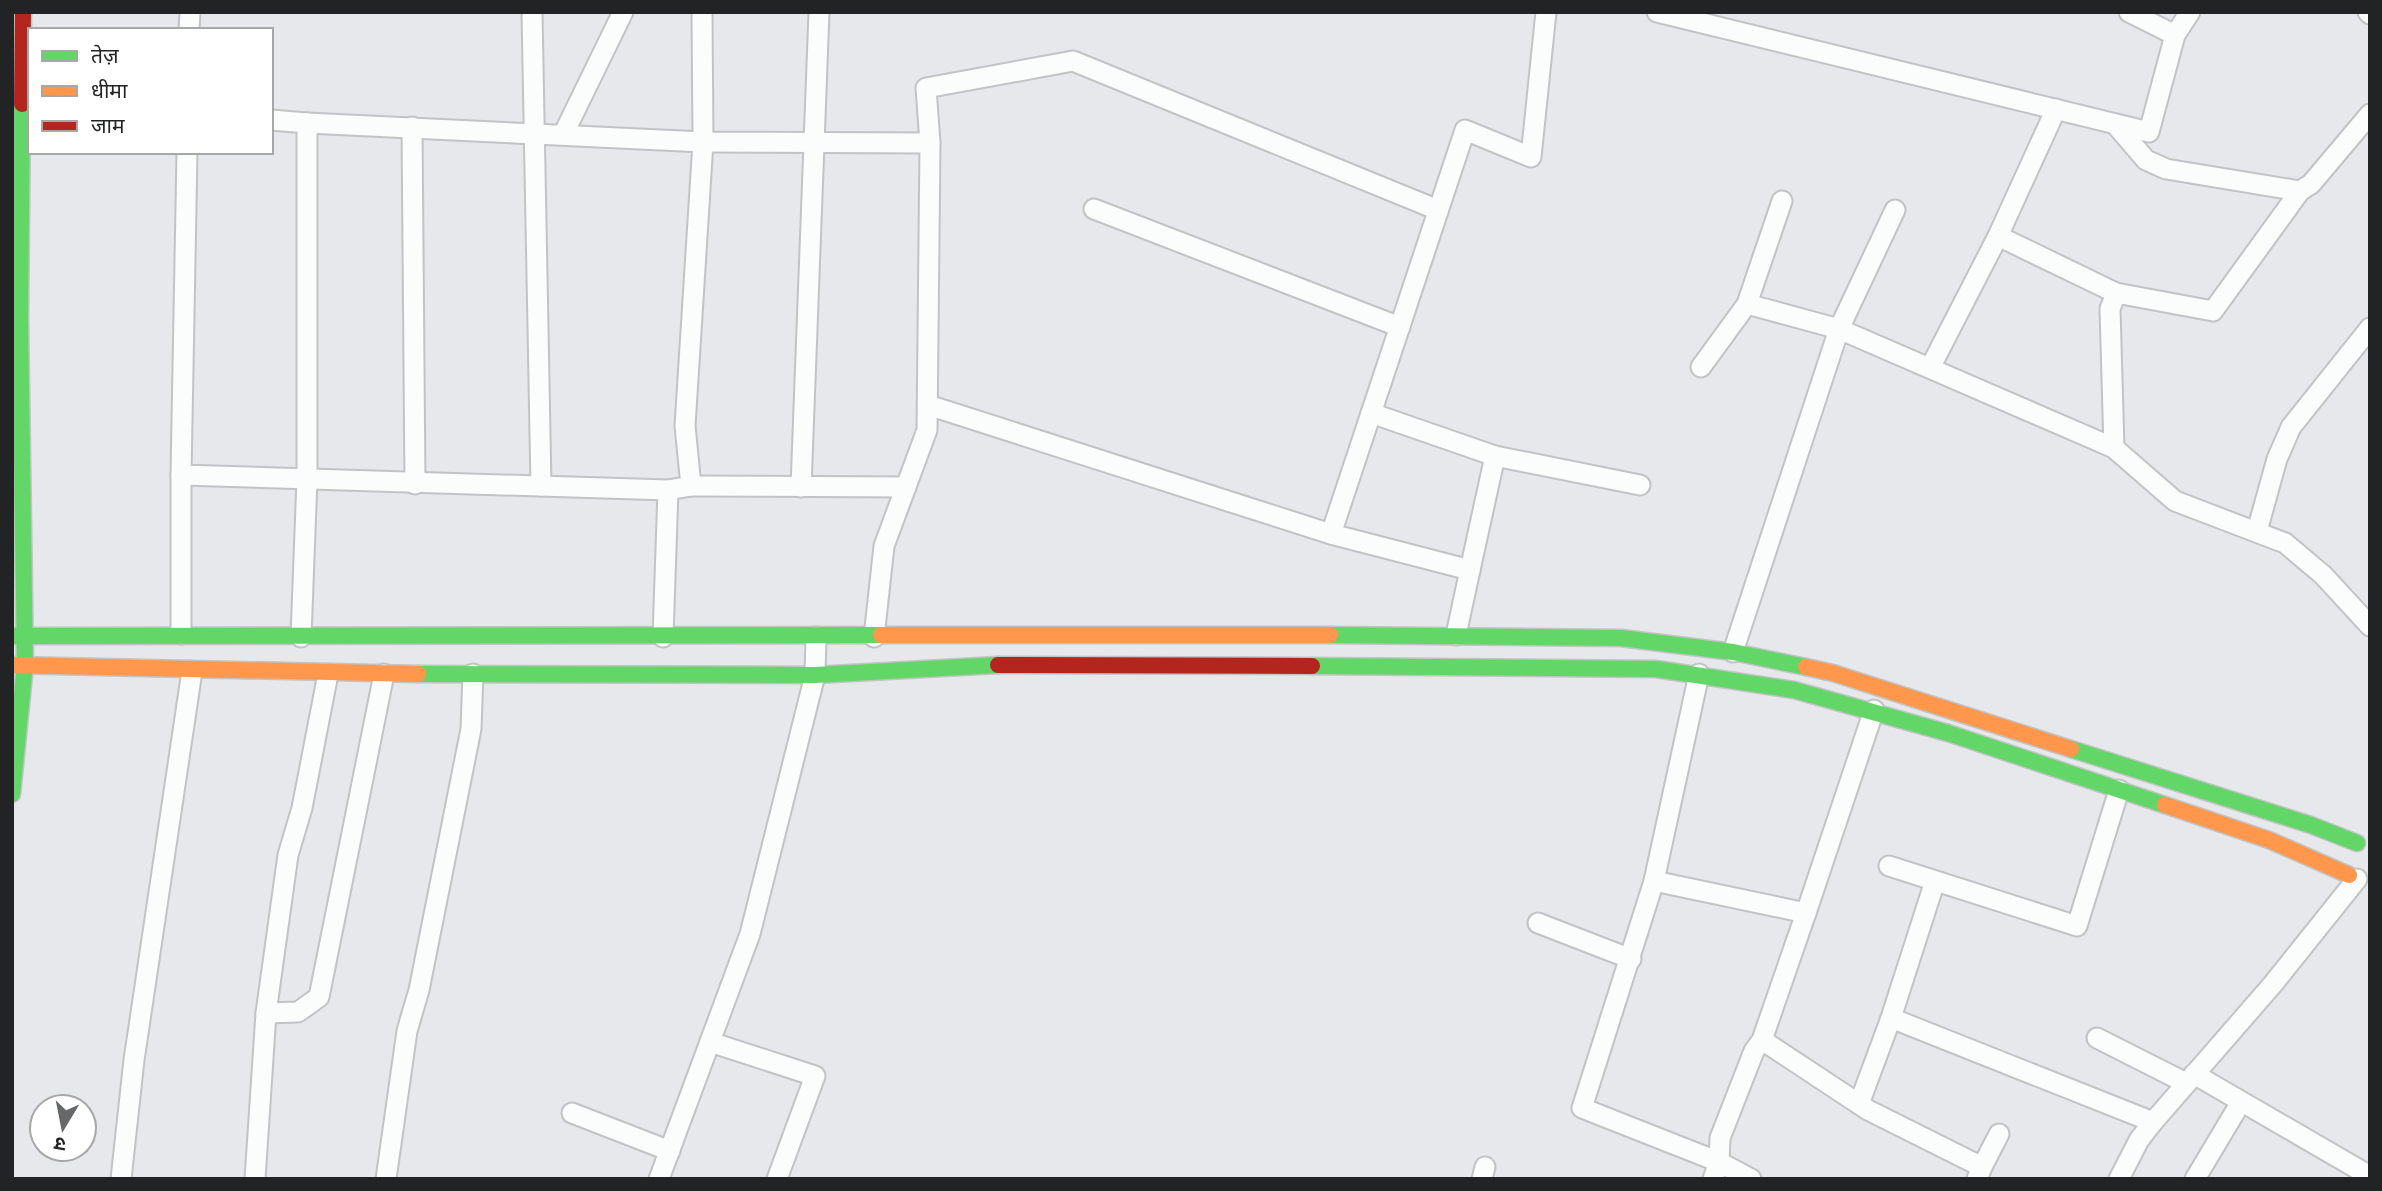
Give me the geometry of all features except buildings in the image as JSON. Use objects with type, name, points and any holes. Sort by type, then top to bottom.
[{"type":"street","points":[[12,794],[19,665],[16,274],[21,12]]},
{"type":"street","points":[[532,12],[541,486]]},
{"type":"street","points":[[563,135],[623,12]]},
{"type":"street","points":[[691,486],[685,426],[703,142],[702,12]]},
{"type":"street","points":[[801,486],[819,12]]},
{"type":"street","points":[[1331,534],[1465,130],[1531,157],[1546,12]]},
{"type":"street","points":[[1657,12],[2149,132],[2175,35],[2190,12]]},
{"type":"street","points":[[2129,12],[2175,35]]},
{"type":"street","points":[[874,637],[884,546],[927,430],[930,143],[926,88],[1073,61],[1438,210]]},
{"type":"street","points":[[1930,368],[1998,236],[2056,109]]},
{"type":"street","points":[[1998,236],[2116,293],[2213,311],[2300,191],[2311,184],[2370,114]]},
{"type":"street","points":[[273,120],[703,142],[930,143]]},
{"type":"street","points":[[301,637],[307,479],[307,123]]},
{"type":"street","points":[[2115,124],[2146,160],[2166,169],[2300,191]]},
{"type":"street","points":[[412,127],[415,484]]},
{"type":"street","points":[[181,634],[187,154]]},
{"type":"street","points":[[1701,367],[1747,304],[1782,201]]},
{"type":"street","points":[[1094,209],[1400,327]]},
{"type":"street","points":[[1733,652],[1839,329],[1895,210]]},
{"type":"street","points":[[2114,448],[2110,309],[2116,293]]},
{"type":"street","points":[[1747,304],[1839,329],[2114,448],[2175,501],[2257,531],[2303,555],[2370,626]]},
{"type":"street","points":[[2257,531],[2277,459],[2291,428],[2370,328]]},
{"type":"street","points":[[928,405],[1331,534],[1469,570]]},
{"type":"street","points":[[1371,413],[1495,456],[1640,485]]},
{"type":"street","points":[[1456,635],[1495,456]]},
{"type":"street","points":[[181,475],[668,490],[691,486],[906,487]]},
{"type":"street","points":[[663,637],[668,490]]},
{"type":"street","points":[[18,636],[1456,635],[1622,638],[1733,652],[1833,673],[1910,695],[2363,843]]},
{"type":"street","points":[[659,1179],[750,934],[815,675],[816,637]]},
{"type":"street","points":[[19,665],[328,674],[815,675],[1010,664],[1625,667],[1699,674],[1794,690],[1874,710],[2269,840],[2361,879]]},
{"type":"street","points":[[121,1179],[134,1060],[191,671]]},
{"type":"street","points":[[255,1179],[266,1013],[288,855],[302,807],[328,674]]},
{"type":"street","points":[[266,1013],[298,1012],[319,997],[384,674]]},
{"type":"street","points":[[386,1179],[407,1031],[419,990],[471,729],[473,674]]},
{"type":"street","points":[[1699,674],[1654,881],[1582,1108],[1716,1170],[1751,1179]]},
{"type":"street","points":[[1716,1170],[1720,1138],[1754,1051],[1762,1040],[1874,710]]},
{"type":"street","points":[[1889,866],[2077,926],[2119,790]]},
{"type":"street","points":[[2361,879],[2343,860],[2345,853],[2363,843]]},
{"type":"street","points":[[2119,1179],[2139,1140],[2153,1122],[2361,879]]},
{"type":"street","points":[[1654,881],[1805,913]]},
{"type":"street","points":[[1859,1104],[1891,1018],[1935,881]]},
{"type":"street","points":[[1538,923],[1631,959]]},
{"type":"street","points":[[1891,1018],[2153,1122]]},
{"type":"street","points":[[2097,1038],[2241,1102],[2364,1171]]},
{"type":"street","points":[[1762,1040],[1859,1104],[1980,1173],[1999,1134]]},
{"type":"street","points":[[710,1042],[815,1076],[777,1179]]},
{"type":"street","points":[[2195,1179],[2241,1102]]},
{"type":"street","points":[[572,1113],[670,1151]]},
{"type":"traffic: fast","points":[[12,794],[25,665],[20,320],[22,104]]},
{"type":"traffic: fast","points":[[12,636],[881,635]]},
{"type":"traffic: fast","points":[[1330,635],[1621,638],[1733,652],[1806,667]]},
{"type":"traffic: fast","points":[[418,674],[815,675],[998,665]]},
{"type":"traffic: fast","points":[[1312,666],[1656,669],[1794,690],[1948,733],[2165,805]]},
{"type":"traffic: fast","points":[[2071,749],[2311,825],[2357,843]]},
{"type":"traffic: slow","points":[[881,635],[1330,635]]},
{"type":"traffic: slow","points":[[12,665],[418,674]]},
{"type":"traffic: slow","points":[[1806,667],[1833,673],[2071,749]]},
{"type":"traffic: slow","points":[[2165,805],[2269,840],[2349,875]]},
{"type":"traffic: jam","points":[[22,104],[23,12]]},
{"type":"traffic: jam","points":[[998,665],[1312,666]]}]
